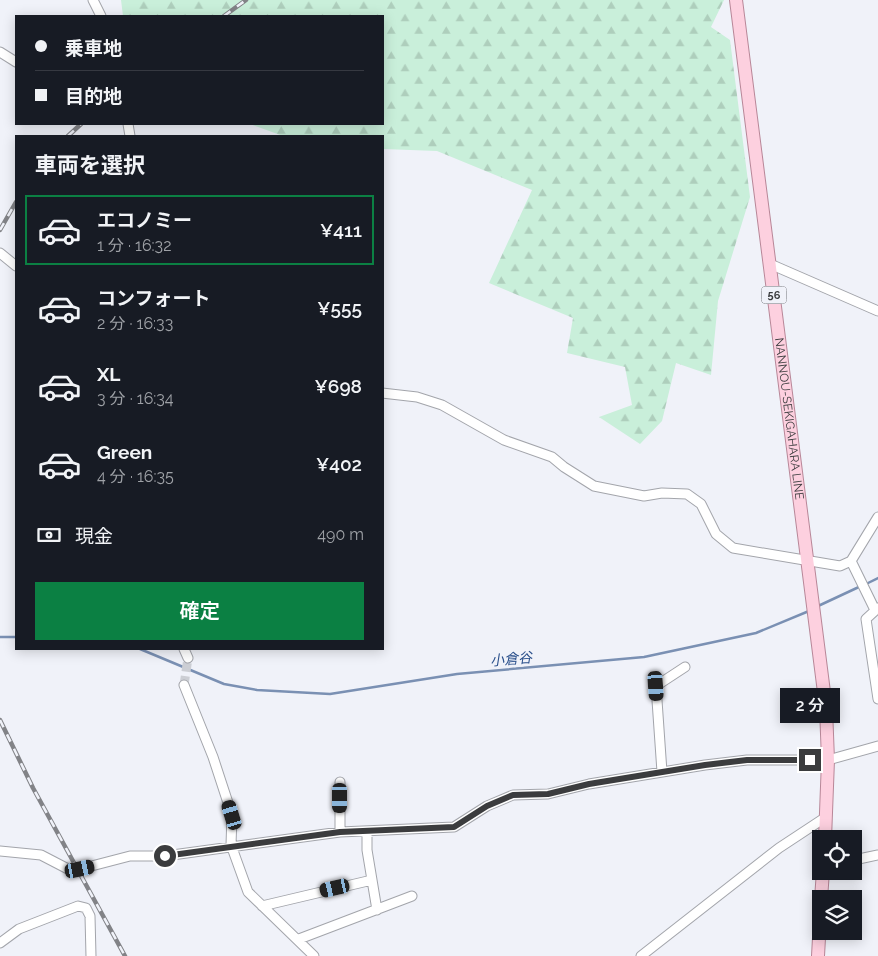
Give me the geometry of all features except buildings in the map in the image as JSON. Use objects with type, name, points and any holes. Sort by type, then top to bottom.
[{"type":"main road","name":"NANNOU-SEKIGAHARA LINE","points":[[736,0],[826,708],[828,760],[825,830]]},
{"type":"main road","points":[[818,956],[819,940]]},
{"type":"street","points":[[93,0],[100,15]]},
{"type":"street","points":[[0,52],[15,61]]},
{"type":"street","points":[[0,253],[15,265]]},
{"type":"street","points":[[770,264],[878,310]]},
{"type":"street","points":[[384,393],[417,397],[442,406],[504,440],[552,457],[594,486],[644,496],[662,493],[687,494],[701,504],[716,534],[733,548],[840,566],[853,563],[878,517]]},
{"type":"street","points":[[853,563],[875,607],[866,619],[878,699]]},
{"type":"street","points":[[184,650],[188,658]]},
{"type":"street","points":[[662,772],[656,686],[685,667]]},
{"type":"street","points":[[184,685],[213,756],[232,815],[231,845],[248,892],[299,939],[314,956]]},
{"type":"street","points":[[0,851],[41,855],[68,869],[80,869],[130,856],[165,856],[231,845],[340,832],[454,827],[487,806],[513,795],[548,794],[589,784],[747,760],[828,760],[878,746]]},
{"type":"street","points":[[340,782],[340,832]]},
{"type":"street","points":[[645,954],[779,848],[826,817]]},
{"type":"street","points":[[367,831],[367,850],[377,910]]},
{"type":"street","points":[[862,858],[878,855]]},
{"type":"street","points":[[262,906],[372,880]]},
{"type":"street","points":[[299,939],[412,896]]},
{"type":"street","points":[[0,943],[19,929],[78,906],[86,908],[90,916],[91,956]]},
{"type":"green space","points":[[121,0],[724,0],[711,27],[730,40],[750,197],[718,301],[711,375],[676,363],[662,421],[640,444],[599,417],[632,405],[625,367],[567,353],[573,318],[489,283],[532,190],[437,151],[384,149],[384,135],[280,135],[253,125],[384,125],[384,15],[123,15]]},
{"type":"waterway","name":"小倉谷","points":[[866,584],[878,578]]},
{"type":"waterway","name":"小倉谷","points":[[816,607],[861,586]]},
{"type":"waterway","name":"小倉谷","points":[[142,650],[224,684],[257,690],[330,694],[457,674],[644,657],[756,633],[809,611]]},
{"type":"waterway","name":"小倉谷","points":[[0,637],[15,637]]},
{"type":"tunnel","points":[[184,685],[188,658]]},
{"type":"railway","points":[[225,15],[246,0]]},
{"type":"railway","points":[[69,135],[80,125]]},
{"type":"railway","points":[[0,230],[15,204]]},
{"type":"railway","points":[[0,720],[33,788],[125,956]]},
{"type":"route","points":[[165,856],[231,845],[340,832],[454,827],[487,806],[513,795],[548,794],[589,784],[641,775],[747,760],[758,762],[810,760]]}]
